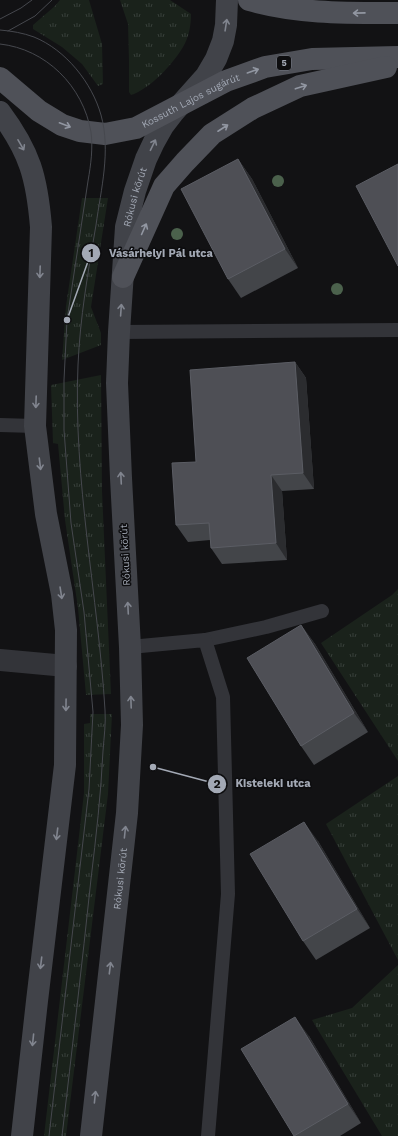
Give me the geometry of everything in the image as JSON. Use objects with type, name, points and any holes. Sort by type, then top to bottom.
[{"type":"main road","name":"Rókusi körút","points":[[91,1136],[127,813],[132,725],[130,647],[120,462],[118,383],[119,332],[126,227],[144,165],[154,142],[163,126],[179,105],[206,76],[216,59],[223,41],[226,25],[227,0]]},
{"type":"main road","points":[[249,0],[265,5],[301,11],[333,13],[398,13]]},
{"type":"main road","name":"Kossuth Lajos sugárút","points":[[0,78],[39,111],[62,125],[105,134],[136,128],[226,81],[265,67],[312,59],[398,57]]},
{"type":"main road","points":[[123,277],[164,186],[212,134],[253,108],[300,86],[398,64]]},
{"type":"main road","points":[[0,112],[26,152],[34,175],[39,200],[41,227],[35,426],[46,514],[62,594],[66,630],[65,765],[22,1136]]},
{"type":"street","points":[[0,660],[66,666]]},
{"type":"lane","points":[[119,332],[398,330]]},
{"type":"lane","points":[[0,425],[35,426]]},
{"type":"lane","points":[[130,647],[205,640],[266,627],[322,611]]},
{"type":"lane","points":[[205,640],[223,697],[228,894],[208,1136]]},
{"type":"green space","points":[[60,0],[89,0],[102,44],[103,84],[98,86],[82,64],[62,47],[33,29],[33,25]]},
{"type":"green space","points":[[120,0],[170,0],[191,14],[188,35],[179,54],[153,82],[131,95],[129,92],[128,24]]},
{"type":"green space","points":[[82,198],[108,198],[91,307],[101,333],[101,345],[62,360],[66,306]]},
{"type":"green space","points":[[101,375],[102,491],[111,694],[86,695],[78,608],[65,520],[58,444],[53,443],[51,385]]},
{"type":"green space","points":[[398,589],[398,761],[321,643],[392,595]]},
{"type":"green space","points":[[90,714],[112,714],[108,794],[66,1136],[44,1136],[84,793],[84,724],[90,723]]},
{"type":"green space","points":[[398,776],[398,960],[326,824]]},
{"type":"green space","points":[[398,965],[398,1136],[382,1136],[312,1020],[352,1008]]},
{"type":"building","points":[[238,159],[285,249],[228,279],[181,189]]},
{"type":"building","points":[[398,164],[398,266],[356,186]]},
{"type":"building","points":[[295,362],[303,473],[271,475],[276,543],[211,548],[209,523],[176,525],[172,463],[196,462],[190,370]]},
{"type":"building","points":[[301,625],[354,713],[301,746],[247,658]]},
{"type":"building","points":[[304,822],[357,909],[303,941],[250,854]]},
{"type":"building","points":[[295,1017],[348,1104],[294,1136],[241,1049]]},
{"type":"tram line","points":[[0,19],[21,8],[32,0]]},
{"type":"tram line","points":[[8,31],[35,16],[52,0]]},
{"type":"tram line","points":[[0,30],[17,32],[34,37],[57,50],[67,59],[84,80],[97,103],[104,129],[105,142],[104,170],[82,312],[78,365],[77,408],[82,495],[102,667],[105,725],[101,783],[81,975],[62,1136]]},
{"type":"tram line","points":[[0,44],[17,47],[32,53],[47,62],[60,73],[71,85],[80,100],[87,115],[92,138],[90,168],[67,320],[64,380],[64,430],[71,523],[84,612],[93,712],[89,789],[49,1136]]},
{"type":"place","name":"Vásárhelyi Pál utca","points":[[67,320]]},
{"type":"place","name":"Kisteleki utca","points":[[153,767]]}]
